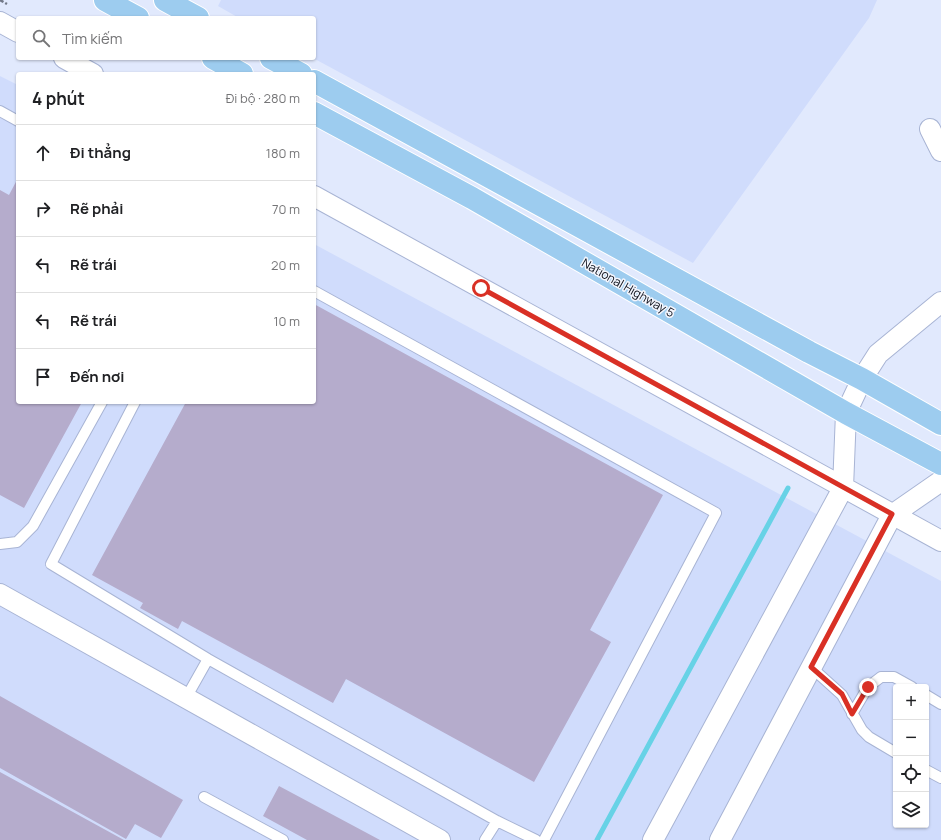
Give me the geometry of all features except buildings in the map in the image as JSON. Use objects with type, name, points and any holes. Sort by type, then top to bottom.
[{"type":"highway","points":[[105,0],[134,16]]},
{"type":"highway","points":[[165,0],[194,16]]},
{"type":"highway","points":[[217,60],[238,72]]},
{"type":"highway","points":[[275,60],[297,72]]},
{"type":"highway","points":[[316,82],[809,352],[862,379],[941,424]]},
{"type":"highway","name":"National Highway 5","points":[[316,114],[472,198],[846,413],[941,464]]},
{"type":"street","points":[[0,22],[16,31]]},
{"type":"street","points":[[68,60],[89,72]]},
{"type":"street","points":[[930,129],[941,151]]},
{"type":"street","points":[[316,197],[941,541]]},
{"type":"street","points":[[653,840],[843,488],[846,413],[862,379],[878,354],[941,302]]},
{"type":"street","points":[[720,840],[892,514],[941,481]]},
{"type":"street","points":[[0,594],[440,840]]},
{"type":"lane","points":[[0,111],[16,120]]},
{"type":"lane","points":[[316,292],[716,513],[544,840]]},
{"type":"lane","points":[[0,544],[16,542],[33,526],[101,404]]},
{"type":"lane","points":[[134,404],[51,564],[208,659],[497,821],[536,840]]},
{"type":"lane","points":[[186,698],[208,659]]},
{"type":"lane","points":[[811,667],[842,694],[862,730],[869,737],[893,750]]},
{"type":"lane","points":[[852,714],[868,687],[881,677],[894,677],[907,684]]},
{"type":"lane","points":[[929,697],[941,704]]},
{"type":"lane","points":[[929,772],[941,778]]},
{"type":"lane","points":[[204,797],[283,840]]},
{"type":"lane","points":[[485,840],[497,821]]},
{"type":"shaded area","points":[[221,0],[877,0],[869,18],[693,263],[316,60],[316,16],[236,16],[218,6]]},
{"type":"shaded area","points":[[0,76],[16,84],[16,404],[316,404],[316,245],[941,581],[941,840],[0,840]]},
{"type":"waterway","points":[[597,840],[788,488]]},
{"type":"route","points":[[481,288],[892,514],[811,667],[842,694],[852,714],[868,687]]}]
